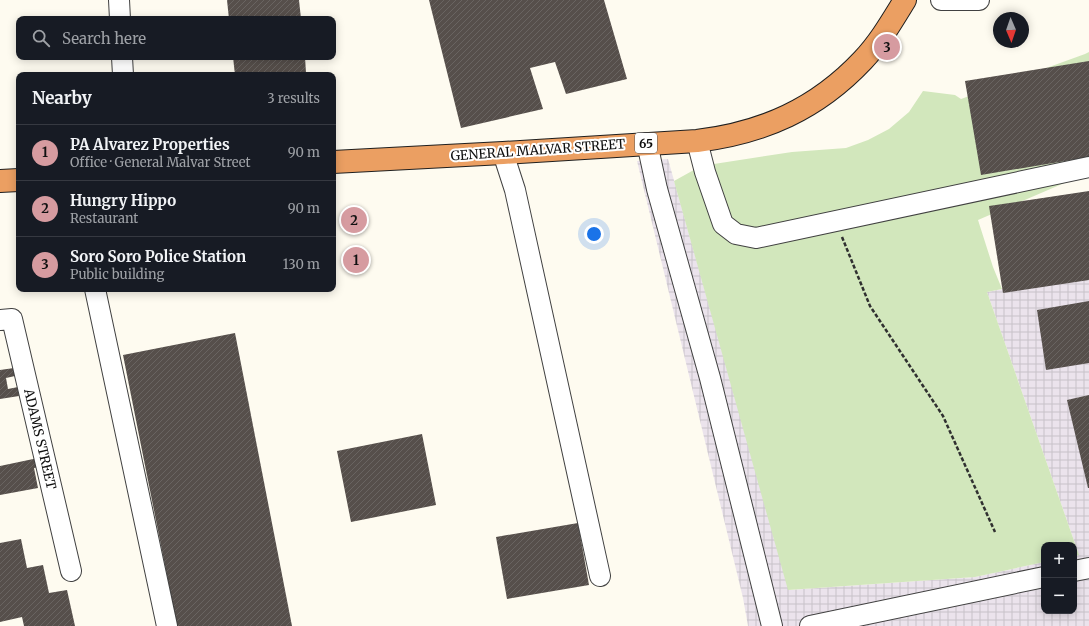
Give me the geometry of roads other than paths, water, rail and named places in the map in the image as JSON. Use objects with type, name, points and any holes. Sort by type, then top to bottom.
[{"type":"highway","name":"GENERAL MALVAR STREET","points":[[336,162],[697,141],[737,134],[770,124],[807,106],[838,84],[864,59],[887,29],[905,0]]},
{"type":"highway","points":[[0,181],[16,180]]},
{"type":"street","points":[[119,0],[120,16]]},
{"type":"street","points":[[941,0],[979,0]]},
{"type":"street","points":[[122,60],[123,72]]},
{"type":"street","points":[[697,141],[705,172],[723,224],[736,234],[756,238],[1089,167]]},
{"type":"street","points":[[647,143],[657,189],[710,378],[772,626]]},
{"type":"street","points":[[503,153],[516,197],[600,576]]},
{"type":"street","points":[[96,292],[167,626]]},
{"type":"street","name":"ADAMS STREET","points":[[0,320],[12,319],[71,572]]},
{"type":"street","points":[[1077,570],[1089,568]]},
{"type":"street","points":[[810,626],[1041,578]]},
{"type":"place","name":"Soro Soro Police Station","points":[[887,47]]},
{"type":"place","name":"Hungry Hippo","points":[[354,220]]},
{"type":"place","name":"PA Alvarez Properties","points":[[356,260]]}]
